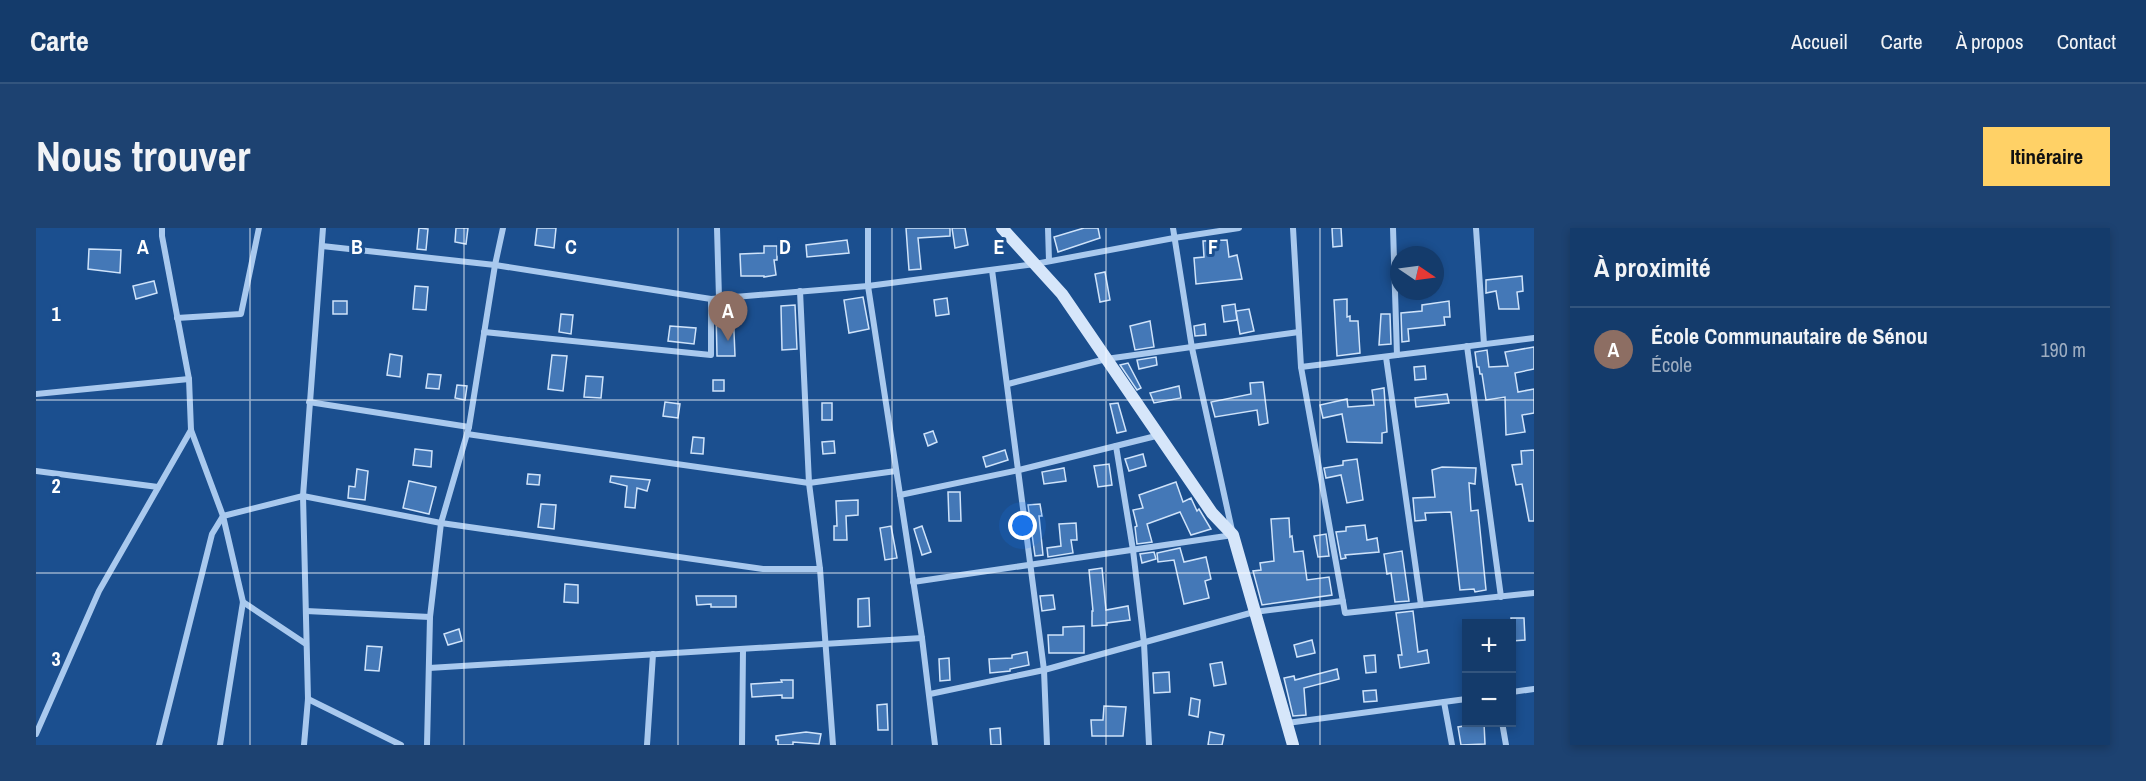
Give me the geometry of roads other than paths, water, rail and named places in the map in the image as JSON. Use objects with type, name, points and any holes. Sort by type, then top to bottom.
[{"type":"street","points":[[162,228],[189,379],[191,430],[223,516],[243,602],[220,745]]},
{"type":"street","points":[[177,318],[241,314],[259,228]]},
{"type":"street","points":[[304,745],[308,699],[303,496],[323,228]]},
{"type":"street","points":[[427,745],[430,617],[441,523],[468,430],[503,228]]},
{"type":"street","points":[[717,228],[719,298]]},
{"type":"street","points":[[868,228],[868,286],[922,638],[935,745]]},
{"type":"street","points":[[1002,228],[1062,294],[1212,513],[1233,535]]},
{"type":"street","points":[[1048,228],[1049,261]]},
{"type":"street","points":[[1173,228],[1192,348],[1233,535],[1293,745]]},
{"type":"street","points":[[322,246],[495,266],[711,299],[868,286],[992,270],[1239,228]]},
{"type":"street","points":[[1293,228],[1301,367],[1345,613],[1534,593]]},
{"type":"street","points":[[1393,228],[1397,355]]},
{"type":"street","points":[[1476,228],[1484,344]]},
{"type":"street","points":[[992,270],[1032,565],[1044,670],[1047,745]]},
{"type":"street","points":[[800,291],[809,483],[820,569],[833,745]]},
{"type":"street","points":[[484,332],[711,355],[711,299]]},
{"type":"street","points":[[1008,384],[1106,359],[1299,332]]},
{"type":"street","points":[[1301,367],[1534,338]]},
{"type":"street","points":[[1467,346],[1501,597]]},
{"type":"street","points":[[1386,357],[1421,605]]},
{"type":"street","points":[[36,394],[189,379]]},
{"type":"street","points":[[309,402],[468,430],[809,483],[896,471]]},
{"type":"street","points":[[36,734],[99,591],[191,430]]},
{"type":"street","points":[[900,495],[1019,470],[1160,435]]},
{"type":"street","points":[[1116,446],[1133,550],[1144,643],[1149,745]]},
{"type":"street","points":[[36,471],[158,487]]},
{"type":"street","points":[[159,745],[212,534],[223,516],[303,496],[441,523],[763,569],[820,569]]},
{"type":"street","points":[[913,582],[1233,535]]},
{"type":"street","points":[[930,694],[1044,670],[1254,612],[1343,601]]},
{"type":"street","points":[[243,602],[306,644]]},
{"type":"street","points":[[306,610],[430,617]]},
{"type":"street","points":[[429,668],[922,638]]},
{"type":"street","points":[[742,745],[743,649]]},
{"type":"street","points":[[647,745],[652,654]]},
{"type":"street","points":[[1516,692],[1534,689]]},
{"type":"street","points":[[308,699],[401,745]]},
{"type":"street","points":[[1286,723],[1462,700]]},
{"type":"street","points":[[1444,702],[1452,745]]},
{"type":"street","points":[[1503,727],[1506,745]]},
{"type":"place","name":"École Communautaire de Sénou","points":[[728,341]]}]
